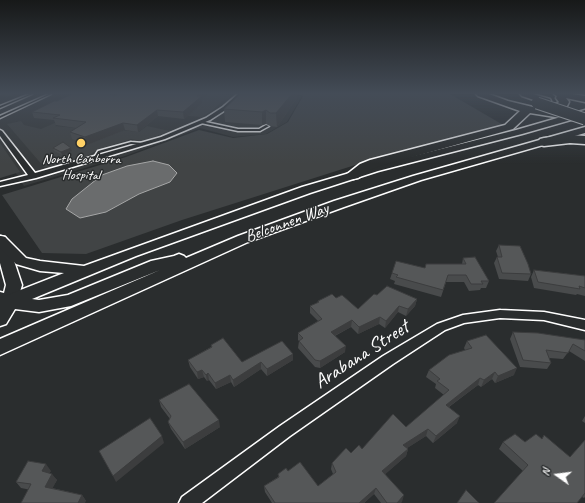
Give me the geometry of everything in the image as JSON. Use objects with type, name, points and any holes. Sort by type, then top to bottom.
[{"type":"highway","points":[[353,175],[376,162],[509,127],[519,117]]},
{"type":"highway","points":[[544,142],[570,139],[585,140]]},
{"type":"main road","name":"Belconnen Way","points":[[3,302],[280,199],[353,175],[577,117]]},
{"type":"main road","name":"Belconnen Way","points":[[0,347],[223,247],[339,204],[417,178],[585,130]]},
{"type":"main road","points":[[0,240],[21,261],[40,266],[85,271]]},
{"type":"main road","points":[[0,240],[14,285],[3,302],[5,312],[0,319]]},
{"type":"main road","points":[[3,302],[39,306],[72,300],[157,265],[223,247]]},
{"type":"street","points":[[0,184],[145,144],[179,132],[209,117]]},
{"type":"street","points":[[0,132],[33,176]]},
{"type":"street","points":[[0,189],[33,176]]},
{"type":"street","name":"Arabana Street","points":[[188,503],[285,430],[388,360],[441,327],[463,319],[500,314],[544,316],[585,325]]},
{"type":"lane","points":[[202,122],[238,130],[260,130],[267,126]]},
{"type":"shaded area","points":[[0,117],[290,117],[287,122],[266,134],[233,137],[200,128],[125,156],[24,186],[0,149]]},
{"type":"shaded area","points":[[291,117],[490,117],[505,126],[371,160],[182,220],[86,254],[42,253],[2,195],[126,157],[199,130],[233,138],[267,134],[288,122]]},
{"type":"shaded area","points":[[21,121],[24,125],[41,129],[57,122],[61,122],[55,126],[77,128],[93,127],[139,132],[147,126],[170,131],[142,141],[131,139],[99,149],[87,156],[49,168],[44,167],[7,124]]},
{"type":"shaded area","points":[[0,143],[20,172],[0,178]]},
{"type":"shaded area","points":[[153,161],[169,165],[177,173],[170,182],[139,194],[106,212],[80,218],[66,209],[72,199],[102,175],[127,166]]},
{"type":"building","points":[[147,117],[137,125],[123,123],[85,137],[70,132],[86,122],[53,118]]},
{"type":"building","points":[[63,142],[71,148],[61,152],[53,148]]},
{"type":"building","points":[[499,245],[520,246],[531,274],[502,273],[497,257],[502,257]]},
{"type":"building","points":[[475,257],[489,281],[481,281],[483,284],[471,284],[466,275],[448,275],[443,290],[396,277],[398,275],[392,273],[396,261],[425,268],[426,264],[466,264],[463,258]]},
{"type":"building","points":[[534,270],[585,276],[585,288],[579,286],[580,289],[538,282]]},
{"type":"building","points":[[387,286],[417,299],[408,309],[399,306],[386,321],[380,317],[359,327],[352,320],[331,332],[346,346],[320,361],[315,360],[299,341],[303,338],[298,333],[322,319],[310,306],[319,302],[318,301],[332,294],[336,298],[342,295],[358,309],[374,294],[377,295]]},
{"type":"building","points":[[513,332],[538,333],[585,340],[585,351],[573,344],[568,353],[546,350],[551,363],[523,360]]},
{"type":"building","points":[[486,335],[517,368],[498,376],[495,372],[484,380],[480,378],[446,405],[460,416],[436,436],[428,429],[403,445],[408,449],[382,471],[404,495],[397,503],[387,503],[376,488],[359,503],[275,503],[264,486],[279,477],[278,474],[286,468],[288,471],[300,462],[318,486],[336,472],[332,463],[346,448],[351,453],[359,445],[362,449],[393,414],[406,427],[449,390],[437,381],[440,379],[429,370],[449,355],[472,348],[467,341]]},
{"type":"building","points":[[223,338],[242,362],[282,341],[293,354],[267,369],[261,362],[233,380],[230,375],[215,383],[208,373],[206,375],[202,370],[197,372],[188,360],[212,347],[211,345]]},
{"type":"building","points":[[189,384],[219,420],[183,442],[168,422],[171,416],[159,400]]},
{"type":"building","points":[[150,418],[162,436],[113,476],[99,451]]},
{"type":"building","points":[[515,434],[525,442],[536,434],[542,439],[544,435],[570,457],[585,440],[585,493],[577,503],[494,503],[528,465],[503,442]]},
{"type":"building","points":[[28,461],[46,464],[42,471],[52,474],[45,487],[82,495],[78,503],[21,503],[31,484],[16,482]]},
{"type":"building","points":[[466,490],[479,503],[457,503]]},
{"type":"place","name":"North Canberra Hospital","points":[[81,143]]}]
